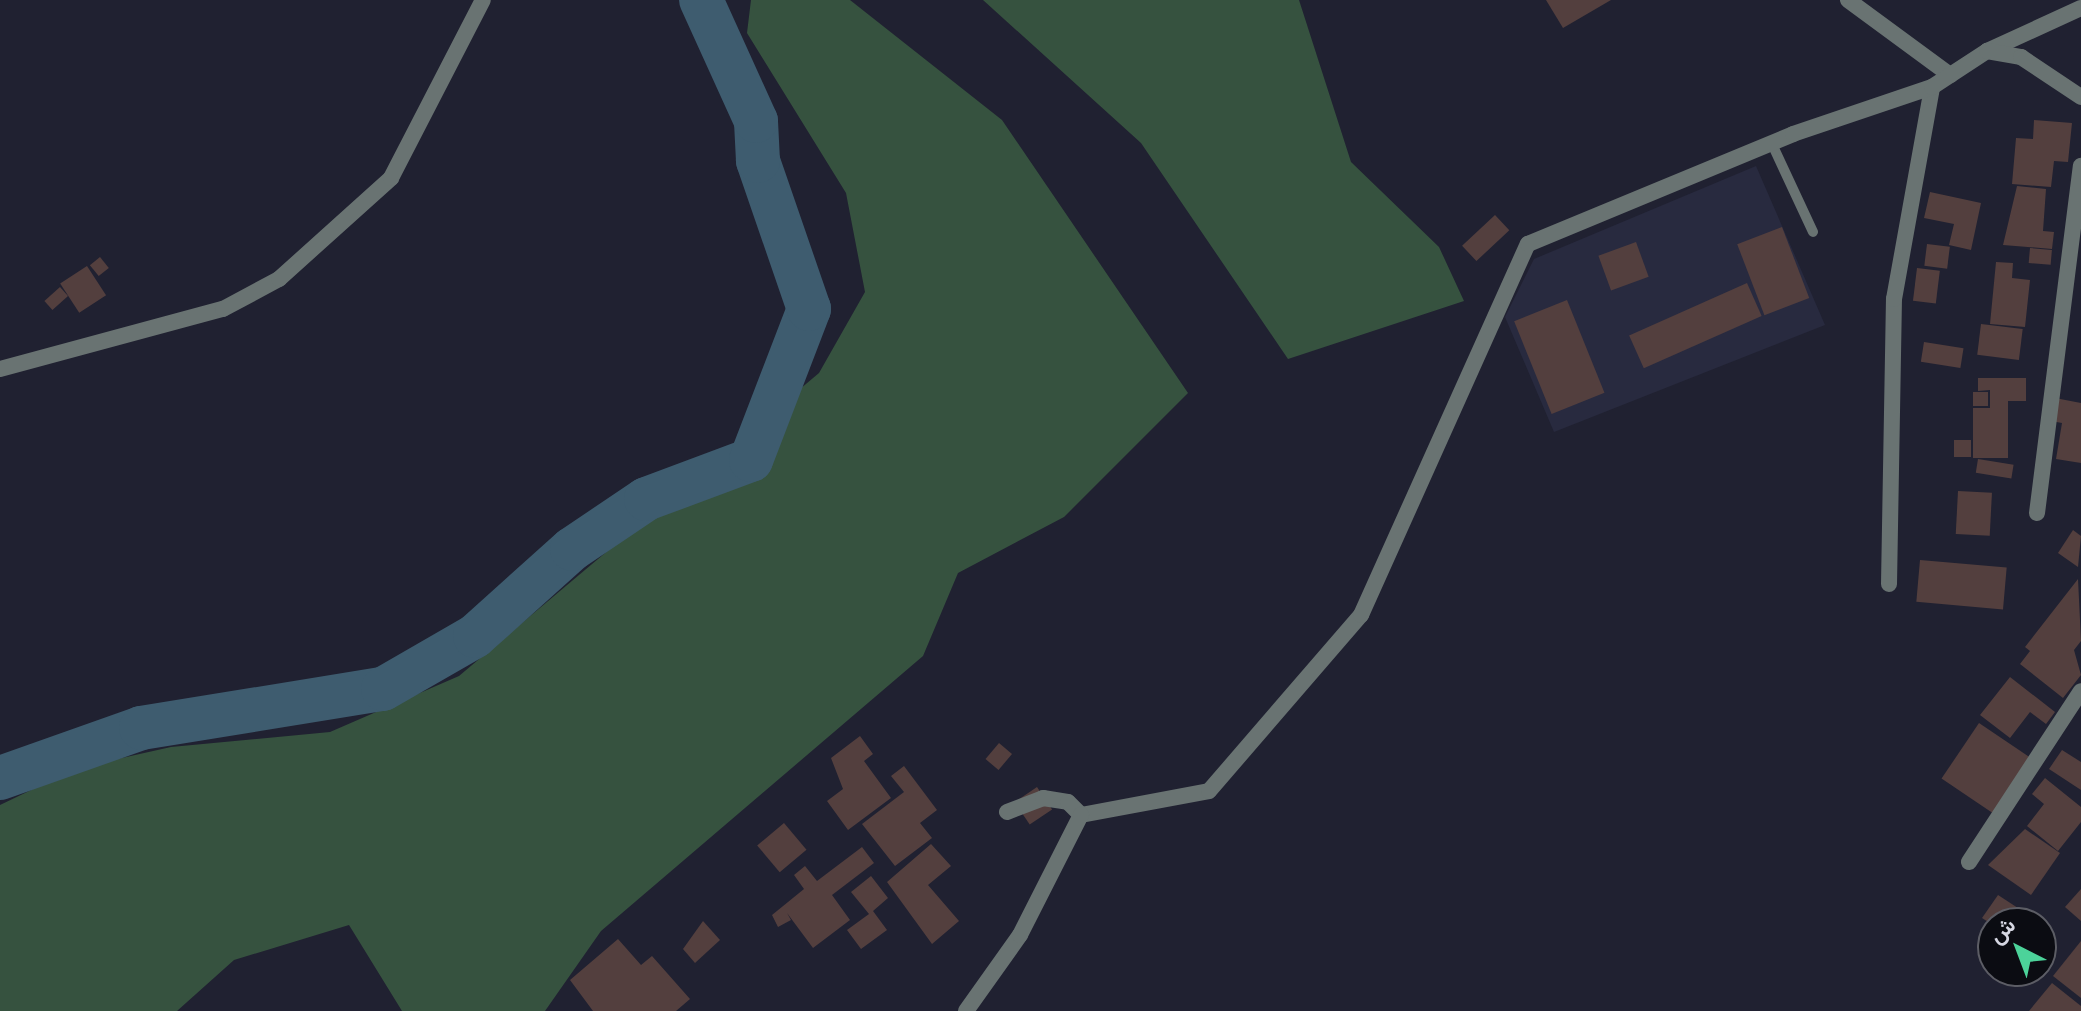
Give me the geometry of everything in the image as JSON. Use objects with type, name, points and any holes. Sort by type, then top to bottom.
[{"type":"street","points":[[0,369],[193,319],[279,279],[391,178],[483,0]]},
{"type":"street","points":[[1848,0],[1950,75]]},
{"type":"street","points":[[1081,815],[1209,791],[1361,615],[1528,244],[1772,144],[1932,87],[1987,51],[2081,8]]},
{"type":"street","points":[[1987,51],[2021,57],[2081,97]]},
{"type":"street","points":[[1889,584],[1894,299],[1932,87]]},
{"type":"street","points":[[2037,513],[2081,166]]},
{"type":"street","points":[[1969,862],[2081,691]]},
{"type":"street","points":[[1007,812],[1043,798],[1068,802],[1081,815]]},
{"type":"street","points":[[966,1011],[1020,935],[1081,815]]},
{"type":"lane","points":[[1772,144],[1813,232]]},
{"type":"shaded area","points":[[1756,166],[1825,325],[1554,432],[1505,317],[1534,259]]},
{"type":"green space","points":[[751,0],[850,0],[1002,120],[1188,393],[1064,517],[958,573],[923,656],[601,931],[545,1011],[402,1011],[349,925],[234,960],[177,1011],[0,1011],[0,805],[77,768],[171,747],[330,732],[459,676],[819,373],[865,292],[846,193],[747,33]]},
{"type":"green space","points":[[983,0],[1299,0],[1351,162],[1439,247],[1464,301],[1288,359],[1141,143]]},
{"type":"building","points":[[1546,0],[1611,0],[1563,28]]},
{"type":"building","points":[[2034,120],[2072,123],[2068,162],[2054,161],[2051,187],[2012,184],[2016,138],[2033,139]]},
{"type":"building","points":[[2017,186],[2046,189],[2043,231],[2054,232],[2052,249],[2003,245]]},
{"type":"building","points":[[1930,192],[1981,203],[1971,250],[1949,245],[1954,224],[1924,218]]},
{"type":"building","points":[[1495,215],[1509,230],[1476,261],[1462,246]]},
{"type":"building","points":[[1782,227],[1809,298],[1764,315],[1737,244]]},
{"type":"building","points":[[1636,242],[1649,277],[1611,290],[1598,256]]},
{"type":"building","points":[[1927,244],[1950,247],[1947,269],[1924,266]]},
{"type":"building","points":[[2030,248],[2052,250],[2051,265],[2029,263]]},
{"type":"building","points":[[100,257],[109,268],[99,276],[90,265]]},
{"type":"building","points":[[1996,262],[2013,263],[2012,278],[2030,280],[2025,327],[1990,324]]},
{"type":"building","points":[[87,266],[106,295],[79,313],[60,283]]},
{"type":"building","points":[[1917,268],[1940,271],[1936,304],[1913,301]]},
{"type":"building","points":[[1747,283],[1762,316],[1644,368],[1629,335]]},
{"type":"building","points":[[60,287],[68,296],[52,310],[44,301]]},
{"type":"building","points":[[1567,300],[1604,393],[1552,414],[1514,321]]},
{"type":"building","points":[[1981,324],[2023,329],[2019,360],[1977,355]]},
{"type":"building","points":[[1924,342],[1964,348],[1960,368],[1921,362]]},
{"type":"building","points":[[1978,378],[2026,378],[2026,401],[2008,401],[2008,458],[1973,458],[1973,408],[1990,408],[1990,390],[1978,391]]},
{"type":"building","points":[[1973,392],[1988,392],[1988,406],[1973,406]]},
{"type":"building","points":[[2055,398],[2081,403],[2081,463],[2056,459],[2062,423],[2051,421]]},
{"type":"building","points":[[1954,440],[1971,440],[1971,457],[1954,457]]},
{"type":"building","points":[[1978,459],[2014,465],[2011,478],[1976,473]]},
{"type":"building","points":[[1958,491],[1992,493],[1990,536],[1956,534]]},
{"type":"building","points":[[2073,530],[2081,536],[2078,567],[2058,553]]},
{"type":"building","points":[[1920,560],[2007,568],[2003,609],[1916,602]]},
{"type":"building","points":[[2078,579],[2081,641],[2074,650],[2081,675],[2063,698],[2020,664],[2030,651],[2025,647]]},
{"type":"building","points":[[2010,677],[2055,712],[2046,724],[2030,712],[2010,738],[1980,715]]},
{"type":"building","points":[[1979,723],[2031,758],[1994,814],[1942,779]]},
{"type":"building","points":[[860,736],[873,754],[864,761],[891,798],[848,830],[827,801],[843,789],[831,758]]},
{"type":"building","points":[[999,743],[1012,754],[999,770],[986,759]]},
{"type":"building","points":[[2062,750],[2081,762],[2081,790],[2049,769]]},
{"type":"building","points":[[904,766],[937,810],[920,823],[932,838],[895,866],[862,824],[904,792],[891,776]]},
{"type":"building","points":[[2045,778],[2081,807],[2081,822],[2058,851],[2027,826],[2044,804],[2032,794]]},
{"type":"building","points":[[1037,787],[1052,809],[1030,824],[1015,802]]},
{"type":"building","points":[[784,823],[806,850],[780,872],[757,845]]},
{"type":"building","points":[[2025,829],[2060,853],[2031,895],[1988,865]]},
{"type":"building","points":[[931,844],[951,866],[928,885],[959,921],[932,944],[887,882]]},
{"type":"building","points":[[862,847],[874,863],[832,895],[850,920],[813,948],[787,913],[791,920],[778,927],[772,915],[804,889],[794,875],[805,866],[817,881]]},
{"type":"building","points":[[871,876],[888,898],[873,911],[887,930],[861,949],[847,930],[869,914],[851,892]]},
{"type":"building","points":[[2081,889],[2081,921],[2065,907]]},
{"type":"building","points":[[1998,895],[2016,907],[1990,907]]},
{"type":"building","points":[[703,921],[720,940],[695,963],[683,949]]},
{"type":"building","points":[[618,939],[641,965],[652,956],[690,999],[676,1011],[593,1011],[570,980]]},
{"type":"building","points":[[2081,941],[2081,998],[2057,979],[2057,971]]},
{"type":"building","points":[[2049,987],[2057,987],[2081,1006],[2081,1011],[2029,1011]]},
{"type":"waterway","points":[[0,778],[141,728],[383,689],[475,636],[572,549],[646,499],[751,460],[809,309],[758,161],[756,121],[701,0]]}]
